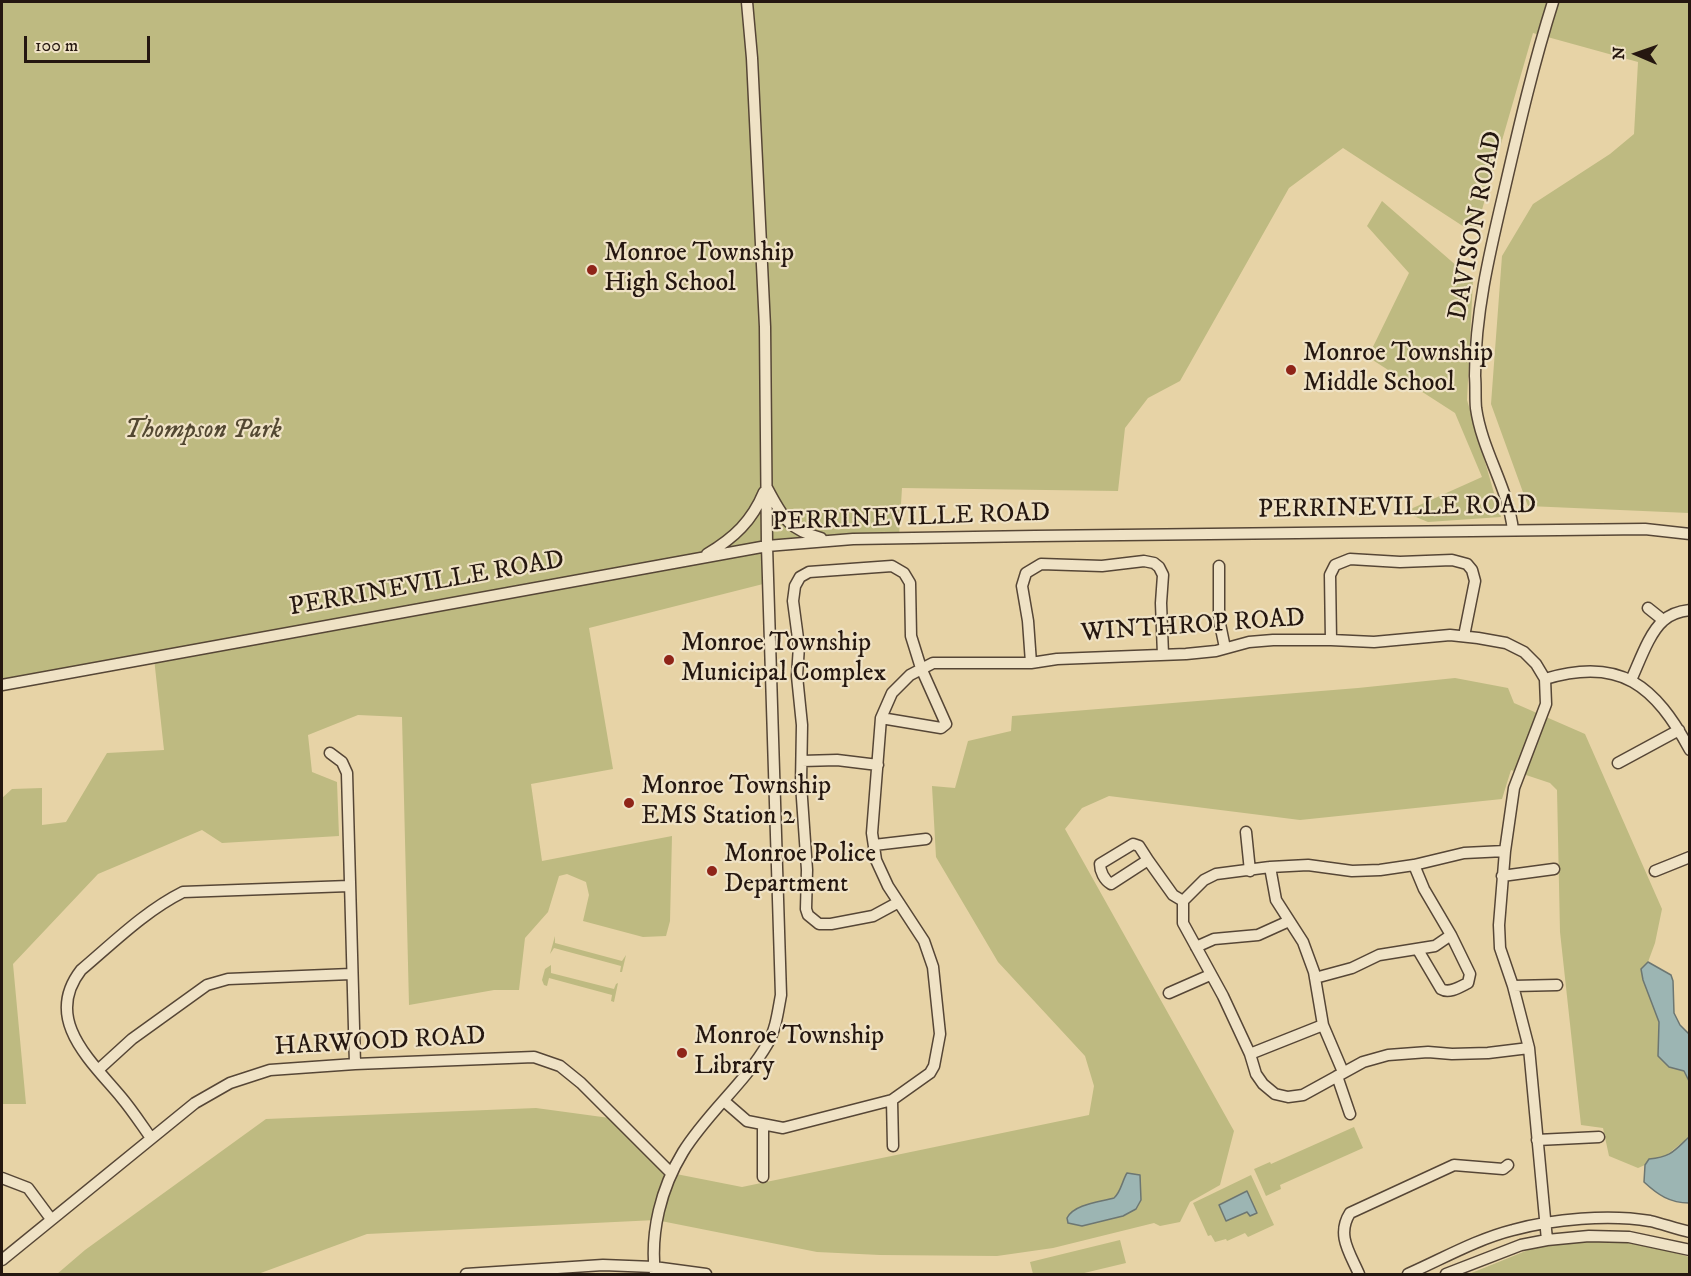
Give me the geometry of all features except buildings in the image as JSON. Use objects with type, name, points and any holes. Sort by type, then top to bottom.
[{"type":"street","points":[[654,1271],[656,1220],[671,1173],[684,1150],[754,1064],[769,1041],[781,994],[766,546],[765,327],[752,58],[747,2]]},
{"type":"street","name":"DAVISON ROAD","points":[[1513,530],[1499,478],[1484,443],[1476,407],[1475,356],[1484,278],[1513,150],[1553,2]]},
{"type":"street","points":[[766,486],[781,515],[792,526],[807,534],[830,540]]},
{"type":"street","points":[[701,558],[742,529],[752,516],[766,486]]},
{"type":"street","name":"PERRINEVILLE ROAD","points":[[2,685],[766,546],[830,540],[1513,530],[1645,530],[1689,534]]},
{"type":"street","points":[[1331,640],[1330,575],[1335,565],[1350,559],[1400,562],[1452,560],[1467,564],[1472,570],[1475,581],[1464,636]]},
{"type":"street","points":[[1031,663],[1028,621],[1022,586],[1026,573],[1041,564],[1102,566],[1144,561],[1154,563],[1163,575],[1161,603],[1163,655]]},
{"type":"street","points":[[881,718],[944,727],[946,724],[921,668],[911,636],[910,584],[904,573],[892,566],[809,572],[800,577],[795,586],[793,601],[799,646],[797,676],[802,725],[801,784],[807,870],[806,909],[808,915],[819,924],[831,924],[873,916],[897,903]]},
{"type":"street","points":[[1219,566],[1220,619],[1225,648]]},
{"type":"street","points":[[1648,608],[1663,620]]},
{"type":"street","points":[[1631,680],[1651,638],[1663,620],[1680,611],[1689,610]]},
{"type":"street","name":"WINTHROP ROAD","points":[[724,1101],[747,1121],[783,1128],[892,1100],[930,1074],[938,1050],[940,1034],[933,967],[924,942],[897,903],[876,860],[872,833],[881,718],[892,693],[910,675],[921,668],[933,663],[1031,663],[1057,659],[1163,655],[1225,648],[1249,642],[1331,640],[1374,642],[1450,635],[1506,643],[1524,652],[1536,664],[1545,680]]},
{"type":"street","points":[[1547,1240],[1529,1048],[1513,986],[1500,948],[1499,925],[1502,876],[1514,788],[1546,704],[1545,680],[1566,673],[1588,671],[1631,680],[1653,696],[1666,711],[1689,750]]},
{"type":"street","points":[[1618,763],[1679,730]]},
{"type":"street","points":[[330,753],[342,762],[347,773],[355,1064]]},
{"type":"street","points":[[802,761],[837,760],[878,765]]},
{"type":"street","points":[[1246,832],[1250,871]]},
{"type":"street","points":[[874,845],[926,838]]},
{"type":"street","points":[[1505,850],[1464,853],[1414,865],[1380,870],[1352,871],[1308,866],[1270,867],[1216,874],[1204,880],[1183,902],[1184,924],[1250,1054],[1256,1074],[1263,1084],[1275,1094],[1288,1097],[1303,1095],[1363,1062],[1388,1055],[1428,1052],[1488,1053],[1529,1048]]},
{"type":"street","points":[[1655,872],[1689,858]]},
{"type":"street","points":[[1149,860],[1173,895],[1183,902]]},
{"type":"street","points":[[1414,865],[1424,889],[1451,935],[1470,974],[1468,983],[1445,992],[1418,951]]},
{"type":"street","points":[[1270,867],[1276,900],[1303,942],[1315,978],[1323,1025],[1340,1074],[1350,1113]]},
{"type":"street","points":[[1502,876],[1554,869]]},
{"type":"street","points":[[150,1138],[123,1099],[74,1039],[66,1013],[68,995],[74,979],[81,970],[151,913],[183,892],[349,886]]},
{"type":"street","points":[[1196,947],[1214,939],[1258,935],[1289,921]]},
{"type":"street","points":[[1315,978],[1352,968],[1379,956],[1418,951],[1435,946],[1451,935]]},
{"type":"street","points":[[98,1070],[132,1039],[207,985],[228,979],[351,974]]},
{"type":"street","points":[[1169,993],[1210,975]]},
{"type":"street","points":[[1513,986],[1557,985]]},
{"type":"street","points":[[1250,1054],[1323,1025]]},
{"type":"street","name":"HARWOOD ROAD","points":[[2,1260],[195,1103],[230,1083],[270,1070],[355,1064],[534,1057],[560,1066],[581,1083],[671,1173]]},
{"type":"street","points":[[892,1100],[893,1146]]},
{"type":"street","points":[[763,1125],[763,1177]]},
{"type":"street","points":[[1537,1140],[1599,1137]]},
{"type":"street","points":[[1359,1275],[1343,1234],[1344,1222],[1350,1213],[1454,1165],[1503,1169],[1508,1165]]},
{"type":"street","points":[[2,1178],[28,1188],[51,1219]]},
{"type":"street","points":[[1408,1275],[1481,1241],[1511,1230],[1546,1223],[1571,1220],[1639,1220],[1689,1232]]},
{"type":"street","points":[[1446,1275],[1521,1245],[1547,1240],[1589,1236],[1629,1237],[1689,1250]]},
{"type":"street","points":[[466,1275],[603,1270],[706,1275]]},
{"type":"green space","name":"Thompson Park","points":[[2,2],[1689,2],[1689,513],[1528,506],[1491,404],[1502,256],[1533,204],[1610,154],[1634,134],[1638,62],[1533,33],[1475,234],[1343,148],[1289,188],[1180,381],[1148,398],[1125,428],[1118,491],[902,488],[899,536],[770,545],[771,582],[589,628],[613,769],[531,784],[542,861],[672,836],[670,921],[666,936],[643,937],[583,921],[589,895],[586,882],[567,874],[559,876],[548,912],[525,938],[519,990],[494,990],[409,1005],[402,717],[358,715],[308,735],[312,772],[337,782],[339,836],[222,843],[202,830],[98,874],[13,964],[26,1104],[2,1104],[2,798],[12,789],[42,788],[42,825],[66,822],[107,753],[164,750],[154,658],[2,686]]},
{"type":"green space","points":[[1382,201],[1473,280],[1467,400],[1501,517],[1428,522],[1404,512],[1482,477],[1455,413],[1368,357],[1409,273],[1367,226]]},
{"type":"green space","points":[[1455,678],[1508,688],[1514,703],[1585,734],[1662,909],[1655,943],[1648,962],[1641,969],[1659,1022],[1658,1040],[1669,1067],[1684,1071],[1689,1081],[1689,1137],[1663,1158],[1649,1159],[1645,1165],[1638,1168],[1609,1156],[1603,1128],[1581,1125],[1560,932],[1557,790],[1550,783],[1511,770],[1502,799],[1300,820],[1109,796],[1082,808],[1065,829],[1234,1131],[1220,1185],[1190,1202],[1180,1222],[1160,1226],[1154,1223],[1053,1248],[997,1256],[817,1252],[656,1220],[367,1234],[258,1274],[57,1274],[85,1250],[266,1119],[536,1108],[617,1119],[671,1173],[742,1187],[1089,1115],[1094,1086],[1085,1056],[998,962],[936,857],[932,786],[955,788],[968,741],[1011,731],[1012,716]]},
{"type":"green space","points":[[555,936],[555,943],[622,961],[626,955],[622,972],[620,972],[621,966],[554,948],[550,954]]},
{"type":"green space","points":[[551,965],[551,973],[614,989],[618,983],[614,1002],[611,1001],[612,995],[549,978],[547,986],[544,985],[542,980],[545,969]]},
{"type":"green space","points":[[1354,1127],[1363,1148],[1280,1185],[1281,1189],[1266,1196],[1254,1169],[1270,1162],[1271,1164]]},
{"type":"green space","points":[[1251,1175],[1274,1225],[1248,1237],[1245,1233],[1227,1241],[1226,1239],[1215,1242],[1211,1235],[1208,1236],[1193,1203]]},
{"type":"green space","points":[[1120,1240],[1126,1263],[1080,1274],[1033,1274],[1030,1262]]},
{"type":"green space","points":[[1632,1240],[1689,1257],[1689,1274],[1469,1274],[1543,1244]]},
{"type":"water","points":[[1648,962],[1671,975],[1674,1013],[1680,1025],[1689,1034],[1689,1081],[1684,1071],[1669,1067],[1658,1056],[1659,1022],[1641,969]]},
{"type":"water","points":[[1689,1137],[1689,1203],[1676,1202],[1654,1191],[1644,1182],[1645,1165],[1649,1159],[1667,1155],[1676,1150]]},
{"type":"water","points":[[1127,1173],[1140,1175],[1141,1200],[1136,1209],[1123,1216],[1082,1226],[1068,1223],[1067,1218],[1075,1210],[1088,1204],[1114,1198]]},
{"type":"water","points":[[1247,1191],[1257,1213],[1250,1216],[1247,1212],[1226,1221],[1219,1205]]},
{"type":"place","name":"Monroe Township High School","points":[[592,270]]},
{"type":"place","name":"Monroe Township Middle School","points":[[1291,370]]},
{"type":"place","name":"Monroe Township Municipal Complex","points":[[669,660]]},
{"type":"place","name":"Monroe Township EMS Station 2","points":[[629,803]]},
{"type":"place","name":"Monroe Police Department","points":[[712,871]]},
{"type":"place","name":"Monroe Township Library","points":[[682,1053]]}]
